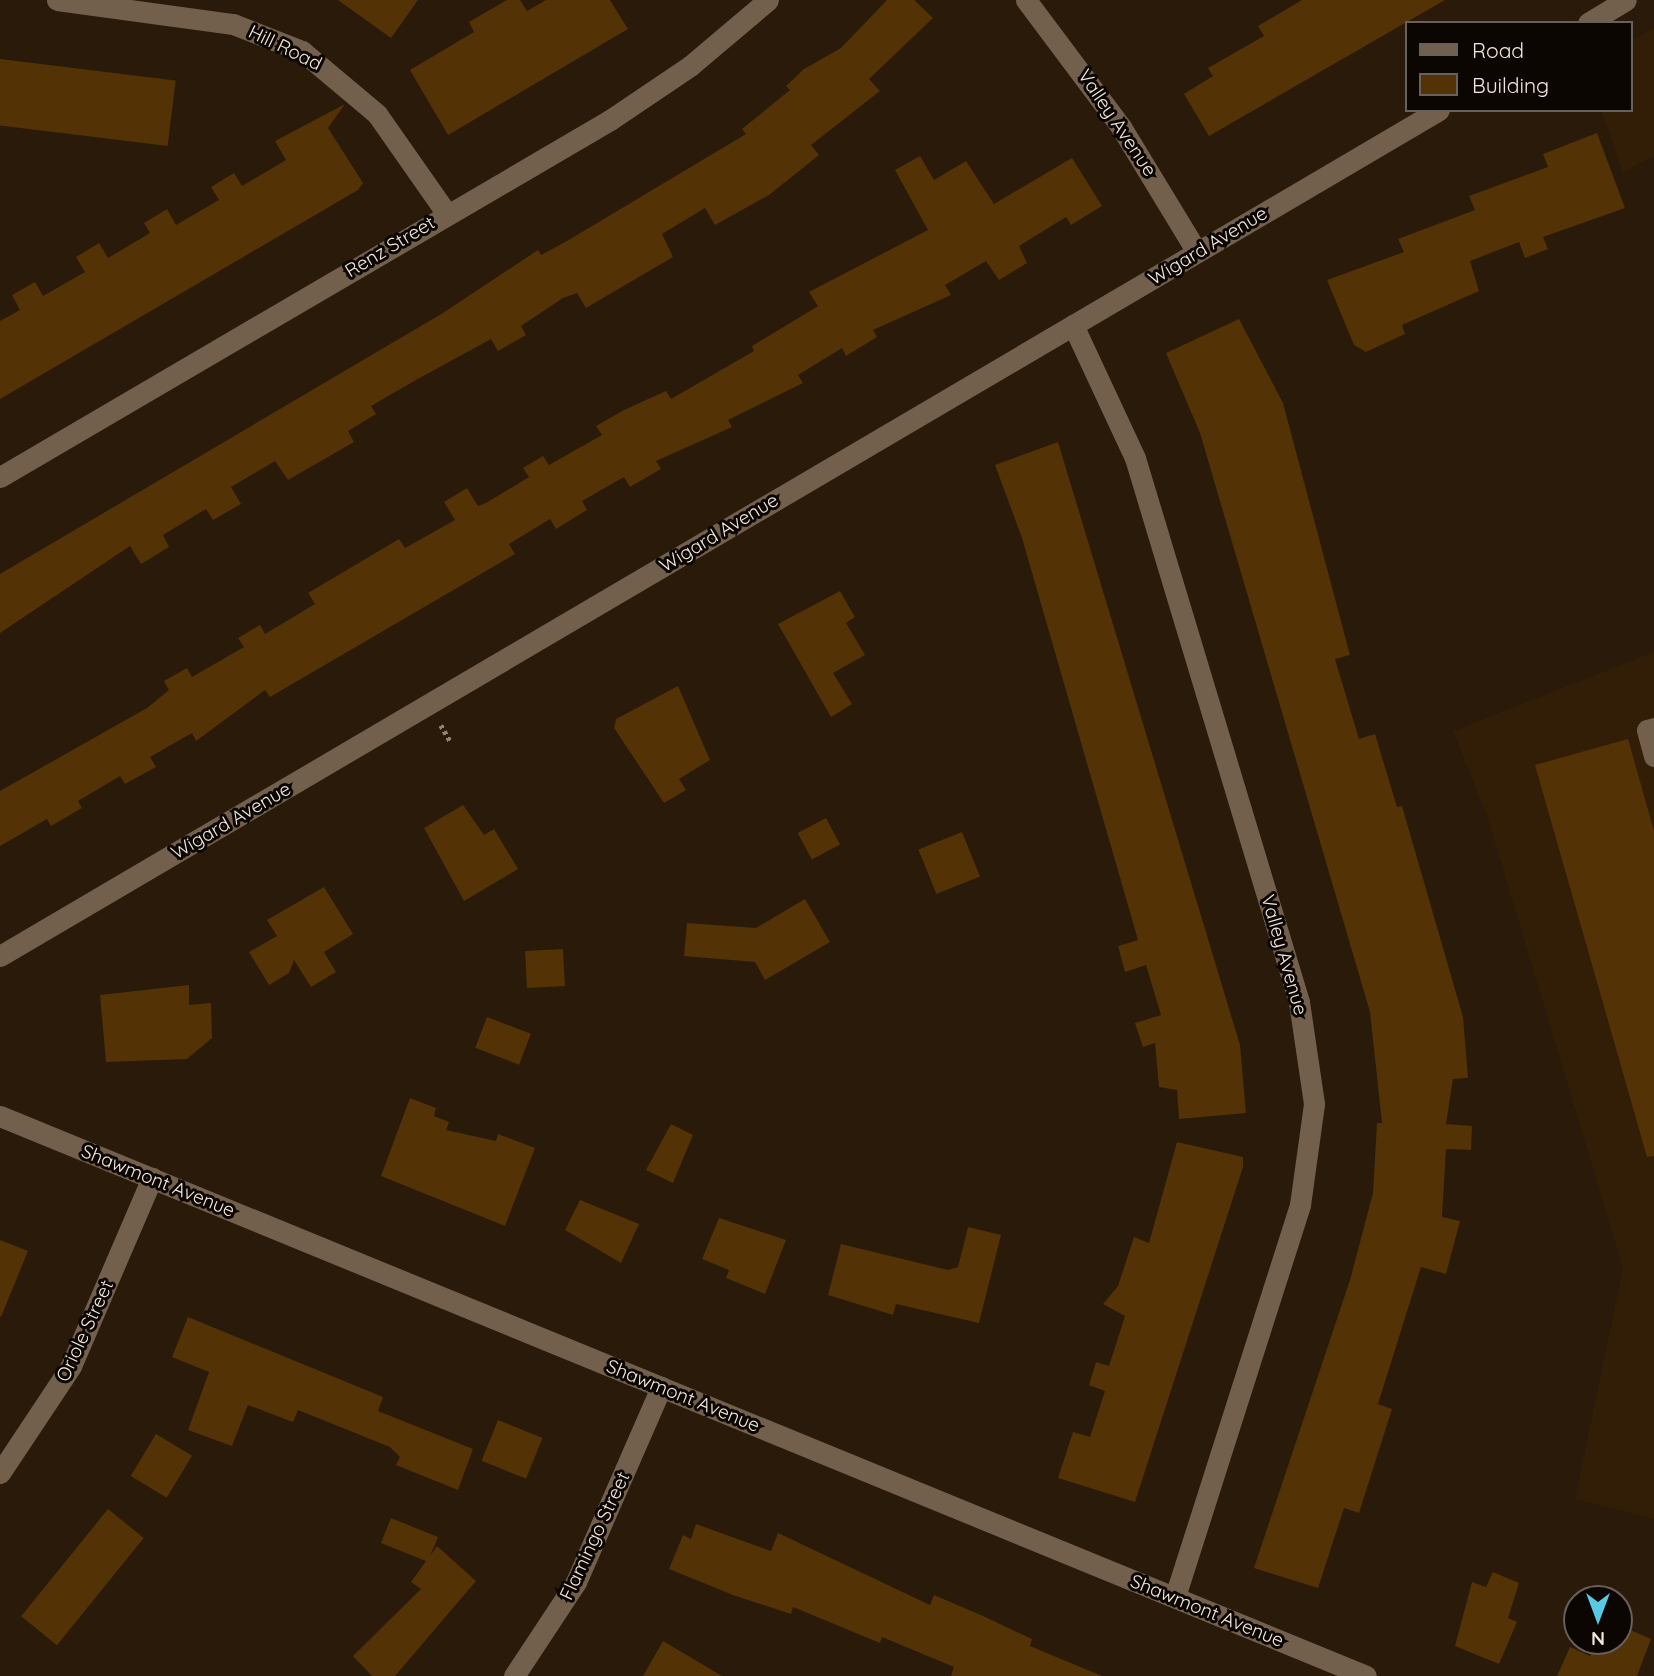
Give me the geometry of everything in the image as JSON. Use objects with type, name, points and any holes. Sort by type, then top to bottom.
[{"type":"street","name":"Hill Road","points":[[57,0],[233,24],[302,51],[377,114],[447,214]]},
{"type":"street","name":"Renz Street","points":[[0,477],[662,87],[768,0]]},
{"type":"street","name":"Valley Avenue","points":[[1026,0],[1121,127],[1197,252]]},
{"type":"street","points":[[1591,21],[1626,0]]},
{"type":"street","name":"Wigard Avenue","points":[[0,956],[1435,112]]},
{"type":"street","name":"Valley Avenue","points":[[1073,325],[1135,458],[1298,1002],[1314,1104],[1300,1205],[1175,1597]]},
{"type":"street","points":[[1654,728],[1647,730],[1654,756]]},
{"type":"street","name":"Shawmont Avenue","points":[[0,1116],[1175,1597],[1325,1669],[1366,1676]]},
{"type":"street","name":"Oriole Street","points":[[0,1473],[71,1366],[152,1178]]},
{"type":"street","name":"Flamingo Street","points":[[514,1676],[576,1581],[661,1387]]},
{"type":"shaded area","points":[[1654,28],[1654,156],[1623,172],[1602,112],[1633,112],[1633,40]]},
{"type":"shaded area","points":[[1654,652],[1654,1519],[1575,1499],[1623,1268],[1488,819],[1453,731]]},
{"type":"building","points":[[338,0],[418,0],[391,38]]},
{"type":"building","points":[[507,0],[520,0],[527,11],[546,0],[610,0],[628,29],[448,135],[410,70],[474,32],[469,22]]},
{"type":"building","points":[[887,0],[914,0],[933,18],[869,79],[880,91],[811,145],[819,155],[769,195],[715,225],[705,208],[662,234],[673,257],[586,308],[577,293],[563,298],[521,326],[526,335],[498,351],[491,339],[416,380],[371,406],[376,414],[348,431],[354,442],[288,480],[275,461],[231,487],[241,504],[213,520],[206,509],[163,535],[169,547],[141,564],[130,546],[0,633],[0,574],[443,313],[538,250],[541,255],[567,241],[746,134],[742,129],[790,90],[786,86],[804,69],[841,48]]},
{"type":"building","points":[[1302,0],[1445,0],[1209,136],[1184,94],[1213,76],[1208,68],[1264,36],[1258,26]]},
{"type":"building","points":[[0,59],[176,81],[168,146],[0,125]]},
{"type":"building","points":[[345,104],[328,128],[363,183],[358,190],[0,399],[0,321],[20,310],[12,295],[35,282],[43,296],[85,272],[76,257],[99,243],[108,258],[150,233],[144,223],[167,209],[176,225],[219,200],[211,187],[234,173],[242,186],[286,160],[275,141]]},
{"type":"building","points":[[1597,133],[1625,208],[1543,237],[1548,249],[1525,258],[1519,242],[1470,261],[1479,291],[1402,325],[1405,334],[1366,352],[1354,345],[1327,280],[1404,252],[1398,239],[1475,210],[1469,196],[1548,167],[1543,154]]},
{"type":"building","points":[[920,156],[934,180],[966,161],[994,204],[1072,158],[1102,206],[1071,225],[1066,217],[1019,246],[1027,263],[999,280],[986,261],[945,285],[951,295],[873,330],[877,337],[846,356],[842,348],[798,375],[803,383],[728,420],[732,427],[656,461],[661,469],[630,487],[624,477],[582,501],[587,510],[556,529],[550,519],[509,544],[515,554],[270,697],[265,690],[196,741],[192,733],[150,757],[156,767],[125,784],[120,776],[78,801],[82,808],[51,826],[47,819],[0,846],[0,791],[147,708],[169,690],[164,681],[187,668],[192,677],[244,647],[238,638],[260,625],[265,634],[315,604],[308,593],[399,539],[405,548],[455,520],[444,502],[467,488],[478,506],[486,503],[529,477],[523,468],[543,456],[549,465],[602,435],[596,426],[624,410],[666,391],[671,399],[754,351],[752,346],[818,306],[809,292],[928,230],[895,170]]},
{"type":"building","points":[[1239,319],[1283,403],[1350,655],[1335,659],[1359,739],[1375,734],[1397,807],[1402,806],[1463,1017],[1468,1078],[1453,1079],[1446,1124],[1472,1126],[1471,1150],[1446,1149],[1442,1217],[1460,1221],[1446,1274],[1421,1267],[1378,1404],[1392,1409],[1359,1513],[1344,1508],[1318,1588],[1254,1568],[1350,1280],[1373,1193],[1377,1123],[1382,1123],[1370,1012],[1200,433],[1166,353]]},
{"type":"building","points":[[1058,442],[1240,1045],[1246,1113],[1179,1119],[1177,1090],[1159,1087],[1155,1043],[1143,1047],[1135,1023],[1161,1015],[1146,965],[1125,972],[1118,946],[1138,940],[1022,538],[995,465]]},
{"type":"building","points":[[840,591],[855,617],[846,623],[865,655],[833,673],[852,704],[831,717],[778,624]]},
{"type":"building","points":[[678,686],[710,760],[679,779],[686,790],[664,803],[614,728],[616,719]]},
{"type":"building","points":[[1628,739],[1654,831],[1654,1156],[1647,1157],[1535,765]]},
{"type":"building","points":[[463,805],[484,835],[494,829],[518,869],[464,901],[424,828]]},
{"type":"building","points":[[826,818],[840,844],[812,860],[798,833]]},
{"type":"building","points":[[962,832],[980,877],[936,894],[918,850]]},
{"type":"building","points":[[324,887],[353,934],[324,952],[336,972],[311,987],[294,960],[289,973],[269,985],[249,952],[277,936],[267,920]]},
{"type":"building","points":[[805,899],[830,942],[765,980],[755,962],[684,956],[687,923],[756,928]]},
{"type":"building","points":[[563,949],[565,986],[527,988],[525,951]]},
{"type":"building","points":[[189,985],[189,1005],[211,1003],[212,1038],[187,1059],[106,1062],[100,995]]},
{"type":"building","points":[[487,1017],[531,1034],[519,1065],[475,1048]]},
{"type":"building","points":[[410,1098],[436,1108],[434,1116],[449,1122],[446,1130],[496,1141],[498,1134],[535,1148],[505,1226],[381,1176]]},
{"type":"building","points":[[671,1124],[693,1135],[673,1183],[646,1170]]},
{"type":"building","points":[[1177,1142],[1243,1157],[1243,1167],[1135,1502],[1058,1478],[1073,1432],[1090,1437],[1105,1391],[1089,1385],[1096,1362],[1109,1366],[1125,1316],[1103,1304],[1118,1286],[1134,1237],[1149,1243]]},
{"type":"building","points":[[580,1200],[639,1224],[621,1263],[565,1230]]},
{"type":"building","points":[[719,1218],[786,1240],[765,1294],[726,1278],[729,1270],[702,1259]]},
{"type":"building","points":[[968,1227],[1001,1235],[979,1323],[896,1304],[893,1315],[828,1295],[841,1244],[948,1270],[958,1267]]},
{"type":"building","points":[[0,1240],[28,1251],[1,1317],[0,1316]]},
{"type":"building","points":[[188,1317],[383,1397],[378,1411],[473,1449],[458,1490],[396,1465],[400,1457],[390,1447],[298,1410],[293,1422],[248,1405],[232,1446],[188,1430],[209,1372],[172,1357]]},
{"type":"building","points":[[498,1420],[543,1438],[526,1479],[482,1461]]},
{"type":"building","points":[[156,1434],[192,1456],[167,1498],[131,1476]]},
{"type":"building","points":[[108,1509],[144,1538],[57,1645],[21,1616]]},
{"type":"building","points":[[391,1518],[438,1537],[430,1556],[437,1546],[476,1581],[395,1676],[372,1676],[353,1656],[421,1589],[411,1582],[426,1561],[381,1543]]},
{"type":"building","points":[[696,1524],[771,1551],[778,1533],[930,1605],[934,1595],[983,1616],[1032,1639],[1030,1646],[1102,1676],[951,1676],[954,1667],[882,1637],[880,1643],[793,1607],[791,1614],[733,1595],[669,1569],[683,1535],[691,1539]]},
{"type":"building","points":[[1493,1572],[1519,1583],[1508,1618],[1517,1622],[1499,1664],[1455,1646],[1472,1582],[1486,1587]]},
{"type":"building","points":[[1633,1631],[1651,1639],[1637,1676],[1557,1676],[1566,1655],[1633,1655]]},
{"type":"building","points":[[663,1641],[722,1676],[643,1676]]}]
